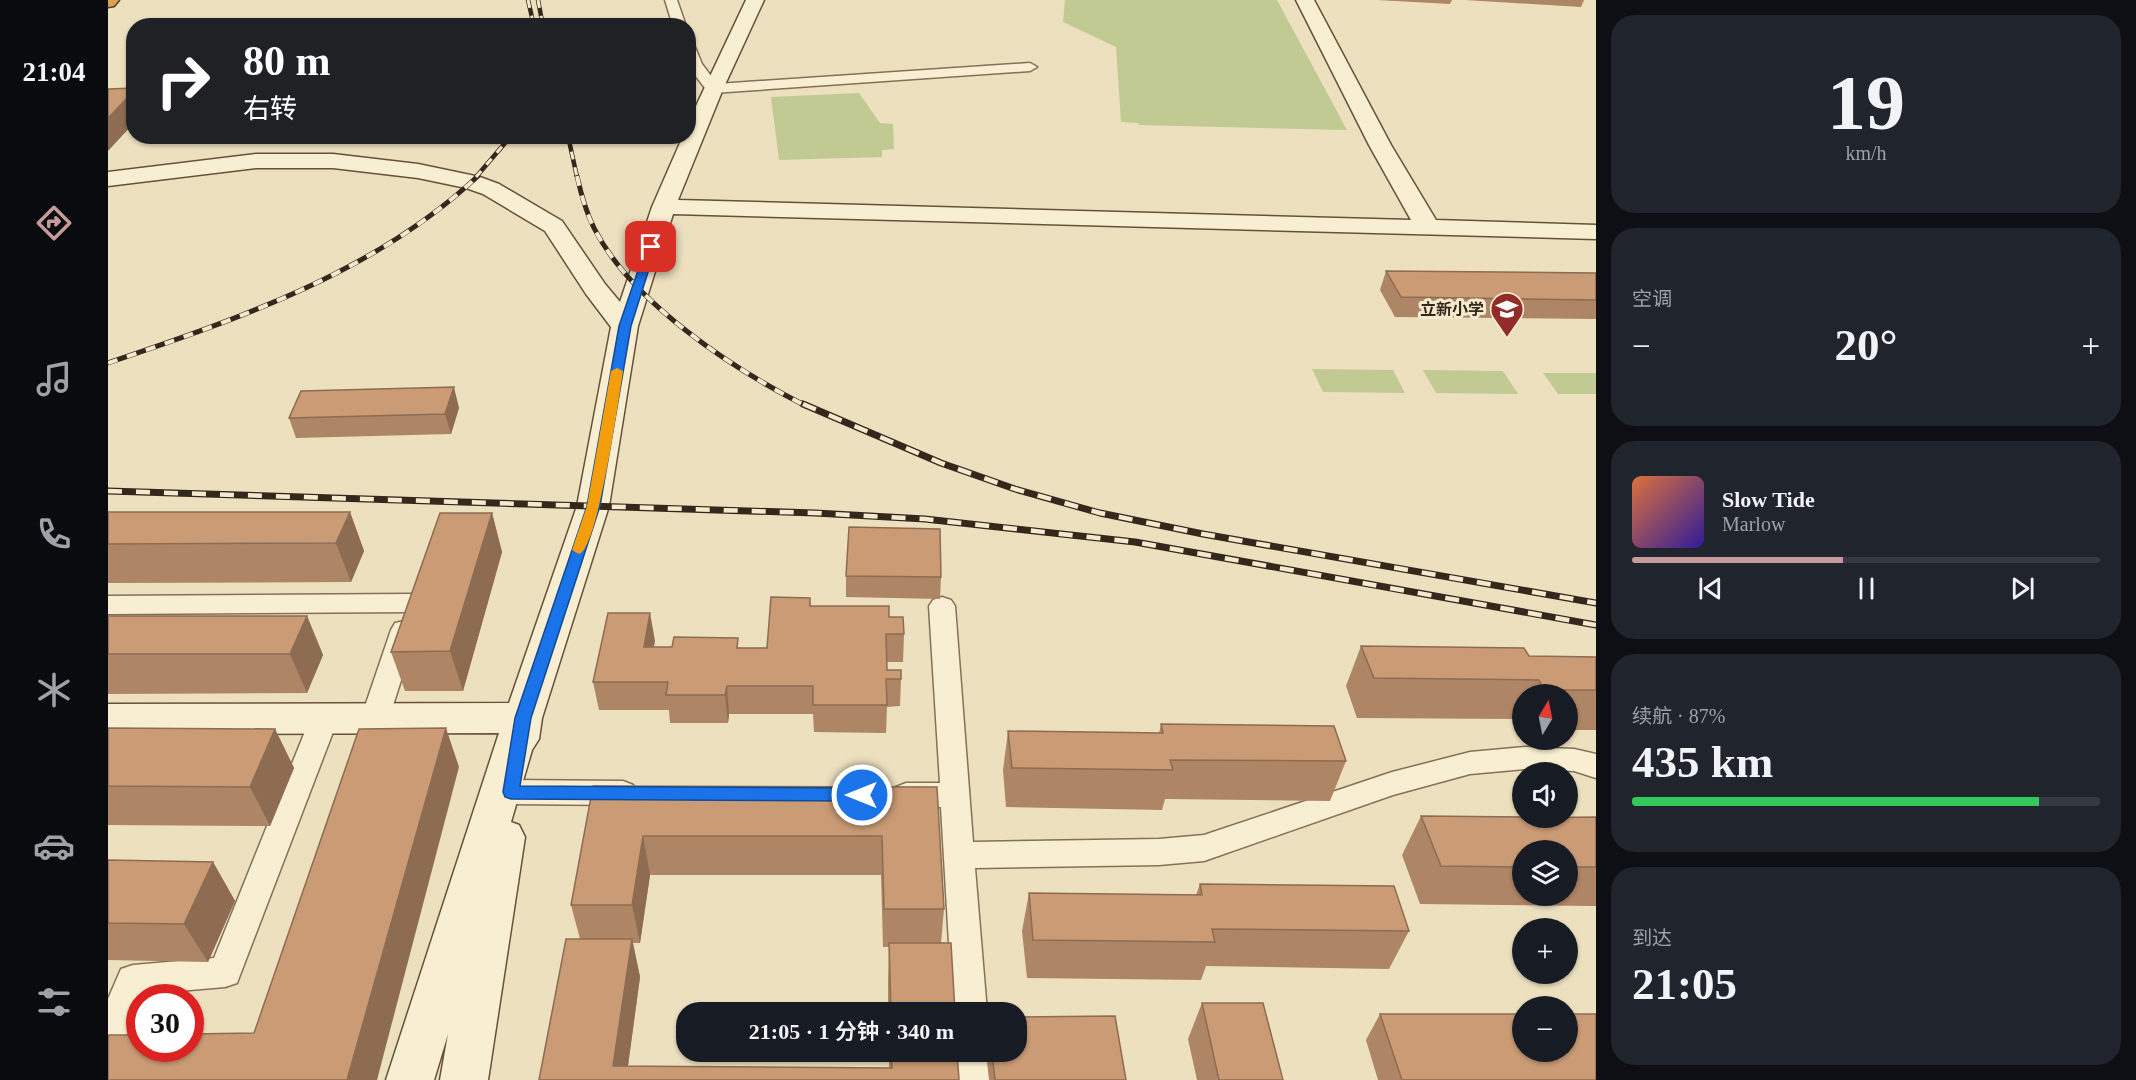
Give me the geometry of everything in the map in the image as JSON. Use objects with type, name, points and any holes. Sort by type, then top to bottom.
[{"type":"street","points":[[671,0],[677,18]]},
{"type":"street","points":[[696,130],[755,0]]},
{"type":"street","points":[[1305,0],[1380,145],[1428,228]]},
{"type":"street","points":[[696,65],[725,64]]},
{"type":"street","points":[[696,66],[713,89]]},
{"type":"street","points":[[713,89],[1030,67]]},
{"type":"street","points":[[410,1080],[523,718],[593,506],[625,326],[664,207],[690,144]]},
{"type":"street","points":[[108,179],[256,161],[333,161],[418,171],[472,182],[491,189],[554,226],[595,290],[625,326]]},
{"type":"street","points":[[664,207],[1595,234]]},
{"type":"street","points":[[108,605],[416,593],[375,718]]},
{"type":"street","points":[[942,606],[969,1002]]},
{"type":"street","points":[[108,1039],[133,980],[225,972],[324,718]]},
{"type":"street","points":[[108,719],[523,718]]},
{"type":"street","points":[[464,1080],[523,718]]},
{"type":"street","points":[[959,855],[1159,852],[1204,848],[1392,784],[1470,763],[1525,758],[1574,760],[1596,766]]},
{"type":"street","points":[[511,792],[651,793]]},
{"type":"street","points":[[873,795],[955,795]]},
{"type":"street","points":[[974,1062],[975,1080]]},
{"type":"green space","points":[[1065,0],[1277,0],[1347,130],[1139,125],[1138,123],[1121,122],[1116,47],[1063,22]]},
{"type":"green space","points":[[859,93],[880,123],[893,124],[894,149],[882,150],[882,157],[779,160],[771,97]]},
{"type":"green space","points":[[1312,369],[1393,370],[1405,393],[1323,392]]},
{"type":"green space","points":[[1423,370],[1503,371],[1518,394],[1436,393]]},
{"type":"green space","points":[[1543,373],[1596,373],[1596,394],[1558,394]]},
{"type":"building","points":[[126,88],[126,99],[108,118],[108,89]]},
{"type":"building","points":[[1386,271],[1596,273],[1596,300],[1401,297]]},
{"type":"building","points":[[454,387],[445,414],[289,418],[301,391]]},
{"type":"building","points":[[108,512],[350,512],[336,543],[108,544]]},
{"type":"building","points":[[440,513],[492,513],[450,651],[391,652]]},
{"type":"building","points":[[849,527],[940,529],[941,577],[846,576]]},
{"type":"building","points":[[771,597],[810,598],[810,606],[889,606],[889,617],[903,617],[904,634],[886,634],[887,670],[901,670],[901,679],[886,679],[887,705],[813,705],[813,686],[727,686],[725,695],[666,695],[668,682],[593,682],[608,613],[650,613],[644,647],[672,647],[674,637],[738,638],[737,648],[767,648]]},
{"type":"building","points":[[108,616],[307,616],[290,654],[108,654]]},
{"type":"building","points":[[1361,646],[1524,648],[1529,656],[1596,657],[1596,690],[1578,690],[1578,684],[1541,684],[1539,680],[1374,678]]},
{"type":"building","points":[[1161,724],[1334,726],[1346,761],[1170,760],[1173,770],[1012,768],[1008,731],[1163,733]]},
{"type":"building","points":[[108,728],[275,729],[250,787],[108,786]]},
{"type":"building","points":[[446,728],[347,1080],[108,1080],[109,1035],[126,1035],[126,1062],[204,1062],[204,1034],[254,1033],[359,729]]},
{"type":"building","points":[[593,786],[937,787],[944,909],[884,909],[882,836],[643,836],[632,905],[571,905]]},
{"type":"building","points":[[1421,816],[1512,817],[1512,828],[1578,828],[1578,817],[1596,817],[1596,867],[1578,867],[1578,840],[1512,840],[1512,867],[1441,866]]},
{"type":"building","points":[[108,860],[213,862],[184,924],[108,923]]},
{"type":"building","points":[[1200,884],[1394,886],[1409,931],[1212,929],[1215,942],[1033,940],[1029,893],[1202,895]]},
{"type":"building","points":[[566,939],[632,939],[613,1066],[892,1068],[892,1062],[958,1062],[959,1080],[539,1080]]},
{"type":"building","points":[[889,943],[951,943],[954,1002],[891,1002]]},
{"type":"building","points":[[1202,1003],[1263,1003],[1283,1080],[1219,1080]]},
{"type":"building","points":[[1380,1014],[1512,1014],[1512,1062],[1578,1062],[1578,1014],[1596,1014],[1596,1080],[1402,1080]]},
{"type":"building","points":[[1115,1016],[1126,1080],[995,1080],[993,1062],[1027,1062],[1027,1017]]},
{"type":"railway","points":[[528,0],[532,18]]},
{"type":"railway","points":[[538,0],[541,18]]},
{"type":"railway","points":[[476,177],[504,144]]},
{"type":"railway","points":[[570,144],[577,177]]},
{"type":"railway","points":[[108,363],[255,310],[350,266],[395,240],[438,210],[478,176]]},
{"type":"railway","points":[[577,176],[594,228],[611,256],[633,282],[659,308],[717,353],[777,391],[806,406]]},
{"type":"railway","points":[[803,404],[941,463],[1015,489],[1100,513],[1203,534],[1596,603]]},
{"type":"railway","points":[[108,491],[815,513],[925,519],[1135,542],[1596,625]]},
{"type":"slow traffic","points":[[579,550],[593,506],[617,371]]},
{"type":"place","name":"立新小学","points":[[1507,338]]},
{"type":"route","points":[[651,247],[625,326],[593,506],[523,718],[511,792],[862,795]]}]
